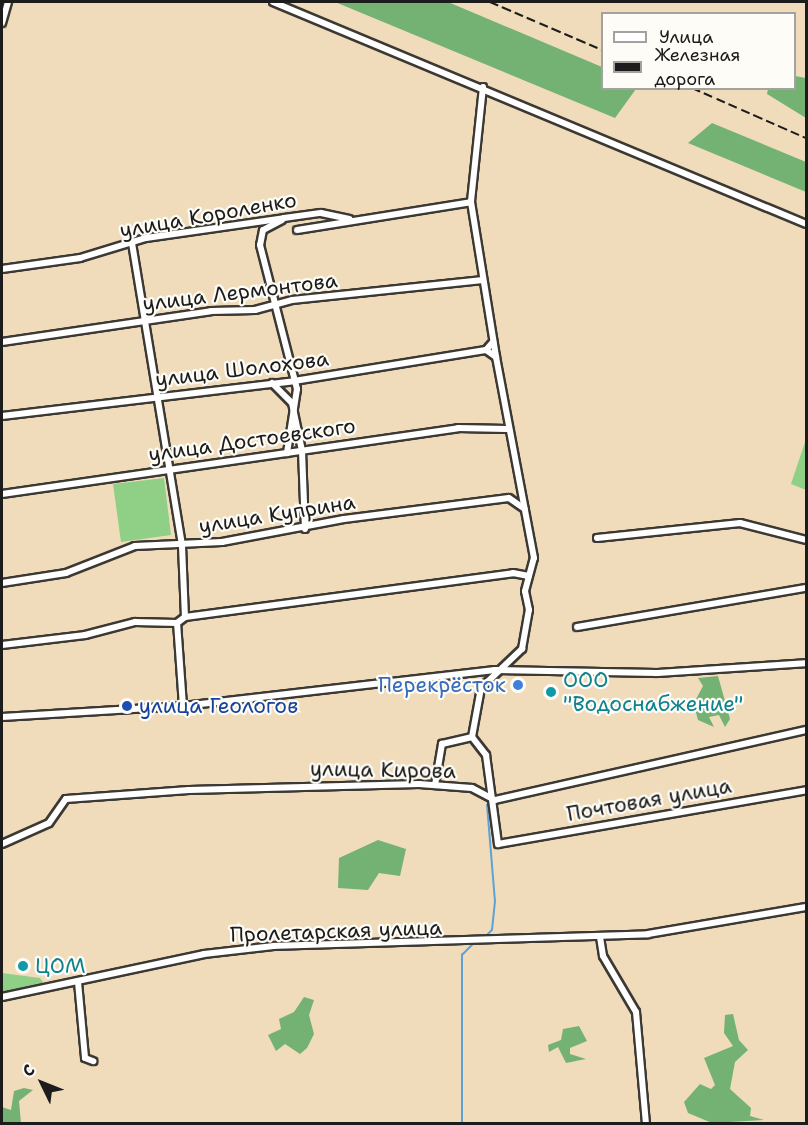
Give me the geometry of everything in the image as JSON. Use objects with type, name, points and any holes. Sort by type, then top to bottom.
[{"type":"street","points":[[2,23],[8,2]]},
{"type":"street","points":[[273,2],[483,87],[807,224]]},
{"type":"street","points":[[483,87],[471,202],[507,429],[534,558],[529,576],[522,649],[508,663],[495,670],[481,688],[472,736],[486,755],[495,800],[807,730]]},
{"type":"street","name":"улица Короленко","points":[[297,230],[349,219],[471,202]]},
{"type":"street","name":"улица Короленко","points":[[2,269],[80,258],[132,243],[321,213],[349,219]]},
{"type":"street","points":[[287,453],[295,417],[294,381],[261,238],[270,225],[297,217]]},
{"type":"street","points":[[132,243],[158,397],[167,469],[182,546],[185,617]]},
{"type":"street","name":"улица Лермонтова","points":[[2,342],[276,304],[483,280]]},
{"type":"street","points":[[493,342],[486,350],[496,357]]},
{"type":"street","name":"улица Шолохова","points":[[2,416],[294,381],[486,350]]},
{"type":"street","points":[[272,383],[292,403],[302,451],[305,529]]},
{"type":"street","name":"улица Достоевского","points":[[2,494],[487,425],[507,429]]},
{"type":"street","points":[[520,487],[509,498],[525,508]]},
{"type":"street","name":"улица Куприна","points":[[2,583],[66,573],[135,546],[182,546],[305,529],[344,519],[509,498]]},
{"type":"street","points":[[597,538],[740,523],[807,540]]},
{"type":"street","points":[[2,645],[85,635],[135,622],[177,623],[185,617],[513,573],[529,576]]},
{"type":"street","points":[[577,627],[807,588]]},
{"type":"street","points":[[177,623],[183,706]]},
{"type":"street","points":[[508,663],[511,670]]},
{"type":"street","points":[[2,717],[183,706],[495,670],[657,673],[807,663]]},
{"type":"street","points":[[435,785],[442,744],[472,736]]},
{"type":"street","name":"улица Кирова","points":[[2,844],[49,823],[66,799],[308,785],[435,785],[472,788],[495,800]]},
{"type":"street","name":"Почтовая улица","points":[[495,800],[498,844],[807,790]]},
{"type":"street","name":"Пролетарская улица","points":[[2,997],[204,954],[274,946],[600,936],[705,926],[807,907]]},
{"type":"street","points":[[600,936],[603,956],[636,1012],[646,1124]]},
{"type":"street","points":[[78,982],[84,1052],[93,1062]]},
{"type":"green space","points":[[335,2],[448,2],[601,67],[601,90],[635,90],[615,118]]},
{"type":"green space","points":[[796,76],[806,78],[806,118],[767,94],[768,90],[796,90]]},
{"type":"green space","points":[[712,123],[806,162],[806,192],[688,143]]},
{"type":"green space","points":[[806,439],[806,490],[791,484]]},
{"type":"green space","points":[[164,478],[171,535],[121,542],[113,484]]},
{"type":"green space","points":[[718,676],[730,719],[725,727],[719,715],[709,717],[714,727],[698,720],[695,709],[707,705],[694,703],[703,686],[698,678]]},
{"type":"green space","points":[[378,840],[406,849],[400,876],[379,873],[368,890],[338,888],[339,858]]},
{"type":"green space","points":[[2,973],[40,978],[45,985],[2,992]]},
{"type":"green space","points":[[304,997],[314,1000],[309,1015],[314,1034],[307,1048],[300,1054],[285,1044],[276,1051],[268,1035],[281,1029],[279,1019],[294,1012]]},
{"type":"green space","points":[[733,1014],[739,1040],[748,1050],[735,1062],[730,1089],[751,1108],[750,1116],[764,1120],[712,1123],[688,1113],[684,1102],[700,1084],[711,1089],[715,1085],[704,1058],[733,1046],[724,1033],[725,1015]]},
{"type":"green space","points":[[579,1026],[587,1041],[570,1048],[570,1054],[586,1059],[566,1063],[558,1047],[549,1052],[548,1045],[561,1040],[563,1029]]},
{"type":"green space","points":[[24,1088],[33,1090],[19,1101],[21,1123],[2,1123],[2,1107],[11,1110],[14,1091]]},
{"type":"waterway","points":[[486,936],[492,930],[495,902],[487,805]]},
{"type":"waterway","points":[[462,1124],[462,955],[474,943]]},
{"type":"railway","points":[[490,2],[601,50]]},
{"type":"railway","points":[[697,90],[806,138]]},
{"type":"place","name":"Перекрёсток","points":[[518,685]]},
{"type":"place","name":"ООО \"Водоснабжение\"","points":[[551,692]]},
{"type":"place","name":"улица Геологов","points":[[127,706]]},
{"type":"place","name":"ЦОМ","points":[[23,966]]}]
